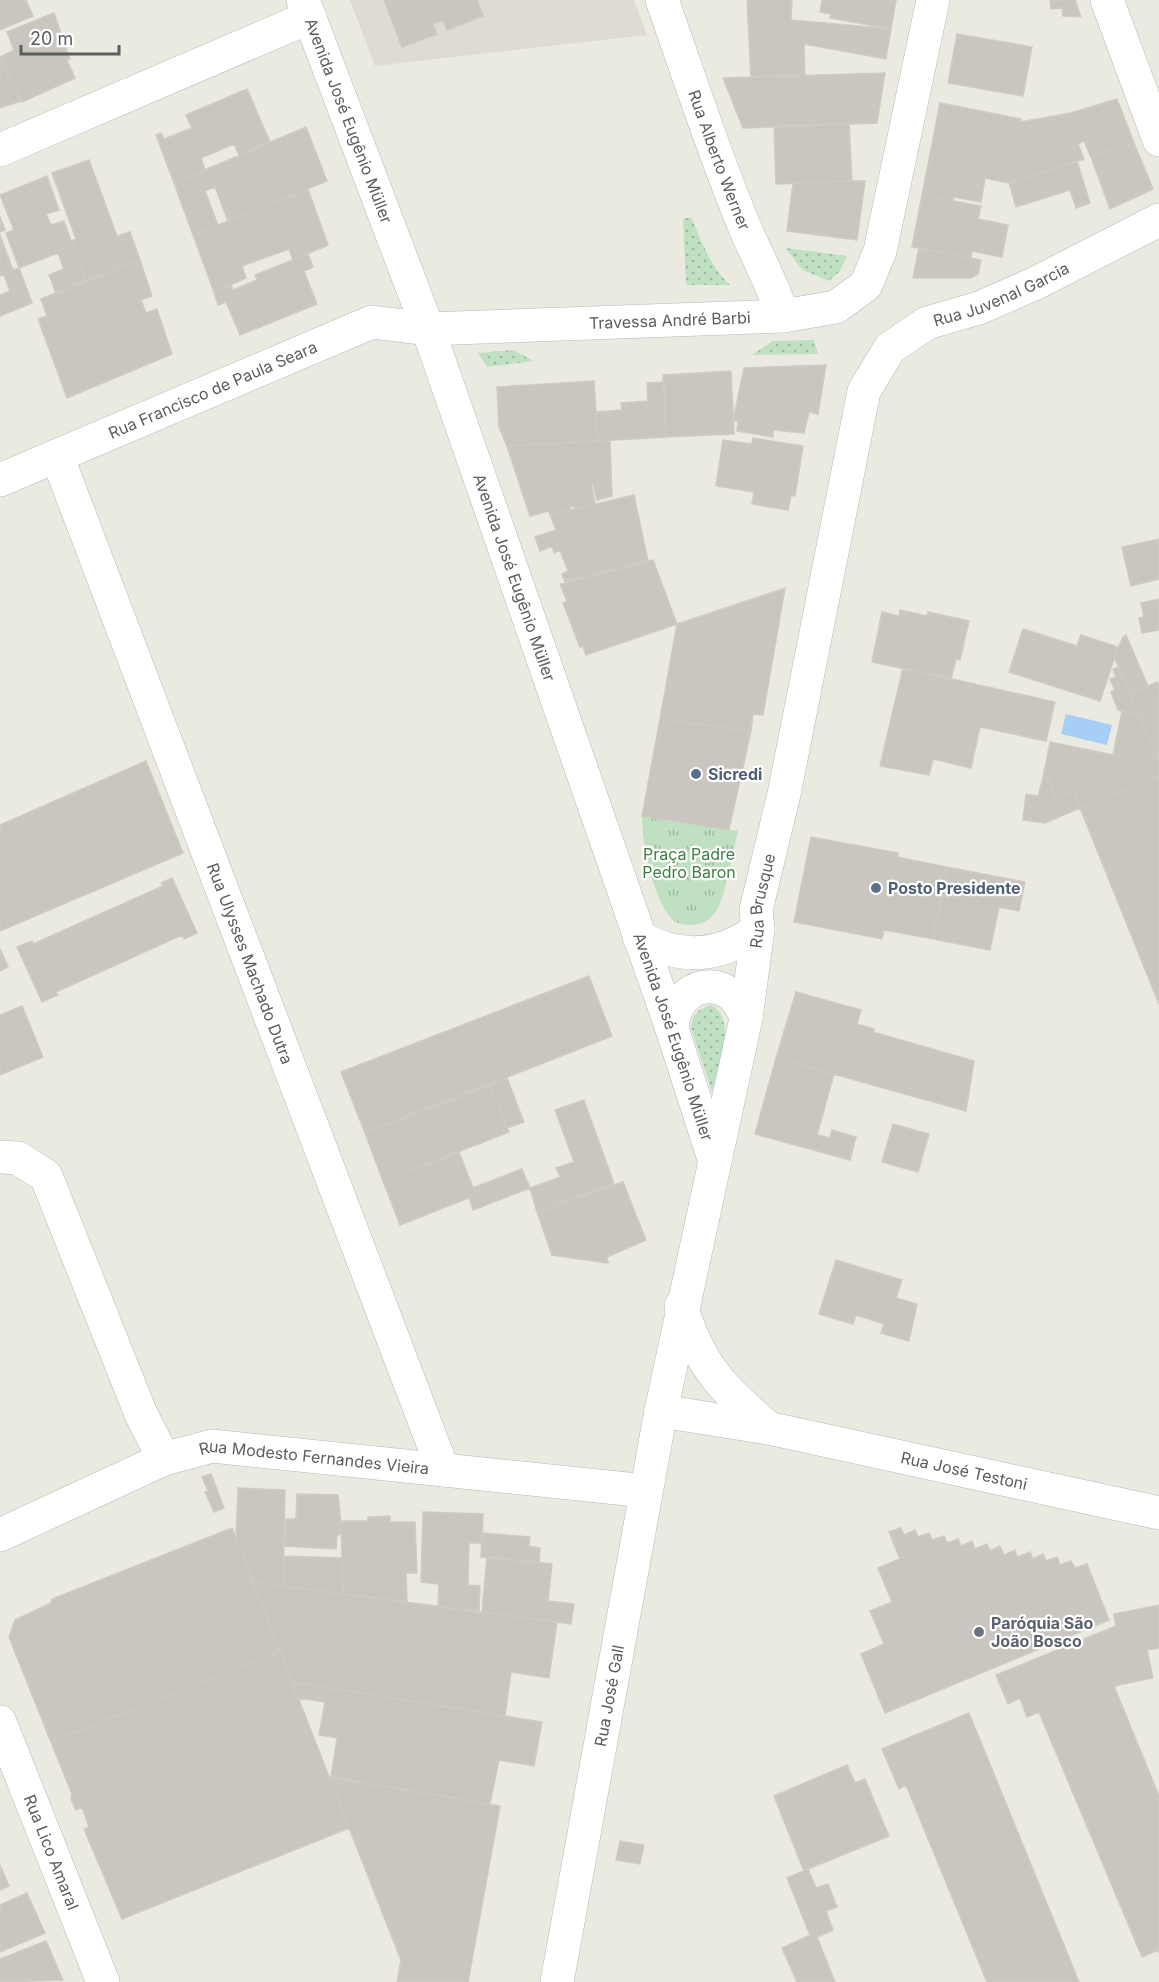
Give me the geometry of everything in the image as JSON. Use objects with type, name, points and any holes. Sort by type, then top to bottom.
[{"type":"main road","name":"Rua Alberto Werner","points":[[662,0],[724,175],[746,230],[771,280],[783,316]]},
{"type":"main road","name":"Travessa André Barbi","points":[[428,329],[783,316],[836,307],[866,285],[880,252],[933,0]]},
{"type":"main road","points":[[1107,0],[1159,140]]},
{"type":"main road","points":[[0,150],[307,9]]},
{"type":"main road","name":"Avenida José Eugênio Müller","points":[[307,9],[428,329],[672,1029],[714,1160]]},
{"type":"main road","name":"Rua Juvenal Garcia","points":[[864,392],[890,348],[927,323],[979,308],[1036,283],[1159,220]]},
{"type":"main road","name":"Rua Francisco de Paula Seara","points":[[0,480],[372,322],[428,329]]},
{"type":"main road","name":"Rua Brusque","points":[[660,1411],[681,1306],[746,1018],[758,929],[756,910],[786,783],[864,392]]},
{"type":"main road","name":"Rua Ulysses Machado Dutra","points":[[57,456],[443,1470]]},
{"type":"main road","points":[[639,937],[673,952],[709,953],[727,948],[758,929]]},
{"type":"main road","points":[[672,1029],[672,1016],[677,1004],[686,994],[697,988],[710,986],[734,996],[742,1006],[746,1018]]},
{"type":"main road","points":[[0,1157],[18,1158],[46,1176],[141,1414],[164,1459]]},
{"type":"main road","points":[[681,1306],[703,1361],[722,1386],[768,1428]]},
{"type":"main road","name":"Rua José Testoni","points":[[660,1411],[768,1428],[1159,1513]]},
{"type":"main road","name":"Rua José Gall","points":[[557,1982],[660,1411]]},
{"type":"main road","name":"Rua Modesto Fernandes Vieira","points":[[0,1535],[164,1459],[212,1446],[646,1491]]},
{"type":"main road","name":"Rua Lico Amaral","points":[[0,1722],[103,1982]]},
{"type":"shaded area","points":[[350,0],[634,0],[647,35],[375,66]]},
{"type":"green space","points":[[691,217],[712,262],[730,285],[686,285],[683,219]]},
{"type":"green space","points":[[785,248],[847,256],[840,271],[829,281],[803,270]]},
{"type":"green space","points":[[814,340],[818,354],[752,355],[773,341]]},
{"type":"green space","points":[[513,350],[534,361],[487,367],[478,353]]},
{"type":"green space","name":"Praça Padre Pedro Baron","points":[[642,816],[738,831],[721,900],[716,912],[707,920],[696,925],[681,924],[673,920],[665,909],[650,870]]},
{"type":"green space","points":[[711,1005],[719,1012],[724,1022],[725,1033],[712,1092],[691,1028],[697,1013]]},
{"type":"water","points":[[1066,714],[1112,725],[1107,745],[1061,734]]},
{"type":"building","points":[[0,0],[26,0],[33,16],[0,30]]},
{"type":"building","points":[[384,0],[477,0],[483,16],[447,30],[443,20],[433,24],[437,34],[402,47]]},
{"type":"building","points":[[747,0],[792,0],[791,20],[891,29],[886,59],[804,44],[805,75],[751,77]]},
{"type":"building","points":[[822,0],[896,0],[891,29],[830,18],[831,14],[820,12]]},
{"type":"building","points":[[1050,0],[1075,0],[1081,17],[1063,16],[1062,8],[1051,9]]},
{"type":"building","points":[[54,13],[70,59],[67,60],[75,78],[22,102],[0,57],[14,50],[7,32]]},
{"type":"building","points":[[957,34],[1032,47],[1023,96],[948,83]]},
{"type":"building","points":[[0,56],[21,101],[0,108]]},
{"type":"building","points":[[885,73],[877,123],[743,128],[723,78]]},
{"type":"building","points":[[247,89],[270,142],[239,155],[234,144],[201,158],[205,170],[174,183],[156,135],[161,133],[164,139],[192,128],[186,115]]},
{"type":"building","points":[[1117,99],[1134,143],[1091,157],[1084,141],[1078,144],[1084,159],[1009,183],[985,178],[981,202],[954,197],[953,201],[922,195],[940,103],[1021,119],[1020,122],[1071,113]]},
{"type":"building","points":[[849,124],[852,181],[776,184],[774,126]]},
{"type":"building","points":[[306,127],[327,181],[228,221],[215,187],[205,191],[218,225],[193,235],[174,183]]},
{"type":"building","points":[[1134,143],[1153,189],[1110,209],[1091,157]]},
{"type":"building","points":[[89,160],[117,236],[130,232],[140,260],[85,281],[71,241],[76,239],[52,173]]},
{"type":"building","points":[[1077,161],[1090,203],[1076,208],[1070,190],[1016,207],[1009,183]]},
{"type":"building","points":[[47,176],[59,210],[46,214],[51,225],[64,221],[85,281],[56,293],[49,275],[64,269],[58,253],[19,268],[6,233],[14,230],[0,195]]},
{"type":"building","points":[[865,181],[857,240],[787,231],[793,183]]},
{"type":"building","points":[[308,189],[328,245],[293,260],[289,249],[242,266],[246,278],[214,292],[193,235]]},
{"type":"building","points":[[922,195],[981,206],[978,219],[1008,225],[1002,257],[972,251],[971,258],[912,247]]},
{"type":"building","points":[[0,217],[5,230],[0,232]]},
{"type":"building","points":[[0,235],[13,270],[19,268],[32,303],[0,316],[0,295],[10,291],[4,275],[0,276]]},
{"type":"building","points":[[919,248],[981,260],[978,274],[971,278],[913,278]]},
{"type":"building","points":[[308,254],[313,267],[304,271],[317,304],[240,335],[226,302],[218,305],[214,292],[231,285],[233,290],[257,280],[255,275]]},
{"type":"building","points":[[140,260],[152,296],[141,300],[146,313],[157,309],[172,354],[67,398],[38,319],[47,316],[41,299]]},
{"type":"building","points":[[826,365],[818,414],[809,412],[804,433],[773,430],[773,437],[737,431],[738,421],[733,421],[744,368]]},
{"type":"building","points":[[731,371],[734,434],[666,437],[663,375]]},
{"type":"building","points":[[594,381],[598,441],[507,446],[499,427],[497,387]]},
{"type":"building","points":[[664,382],[666,437],[598,441],[596,412],[622,410],[621,403],[648,401],[647,383]]},
{"type":"building","points":[[753,438],[803,446],[795,496],[791,495],[788,510],[752,504],[754,492],[716,486],[723,440],[752,444]]},
{"type":"building","points":[[610,440],[612,496],[597,500],[593,484],[591,484],[595,504],[575,509],[574,506],[570,507],[571,510],[550,515],[549,511],[530,516],[507,446]]},
{"type":"building","points":[[634,495],[648,561],[565,582],[562,574],[568,571],[560,550],[554,553],[552,546],[540,551],[535,537],[556,530],[550,515]]},
{"type":"building","points":[[1159,539],[1159,579],[1131,586],[1122,547]]},
{"type":"building","points":[[653,560],[677,624],[586,655],[583,646],[580,647],[563,603],[567,601],[560,584]]},
{"type":"building","points":[[785,588],[763,715],[753,714],[751,731],[660,719],[677,624]]},
{"type":"building","points":[[1159,599],[1159,630],[1142,633],[1139,618],[1144,617],[1141,603]]},
{"type":"building","points":[[900,610],[927,616],[928,612],[969,621],[960,660],[956,659],[951,679],[872,662],[882,612],[899,616]]},
{"type":"building","points":[[1023,629],[1077,646],[1081,635],[1118,647],[1100,701],[1009,672]]},
{"type":"building","points":[[1126,635],[1148,686],[1130,694],[1114,657]]},
{"type":"building","points":[[1119,667],[1139,715],[1118,710],[1111,692],[1115,690],[1110,679],[1116,677],[1113,669]]},
{"type":"building","points":[[903,668],[1055,702],[1046,741],[980,727],[971,768],[933,759],[929,775],[880,766]]},
{"type":"building","points":[[1157,682],[1159,686],[1158,759],[1130,694]]},
{"type":"building","points":[[1122,711],[1139,715],[1159,761],[1159,776],[1080,808],[1074,791],[1054,799],[1049,779],[1043,778],[1050,742],[1113,755]]},
{"type":"building","name":"Sicredi","points":[[660,719],[751,731],[729,830],[642,816]]},
{"type":"building","points":[[146,761],[183,853],[0,931],[0,825]]},
{"type":"building","points":[[1159,776],[1159,1004],[1080,808]]},
{"type":"building","points":[[1043,778],[1049,779],[1054,799],[1074,791],[1080,808],[1045,823],[1023,820],[1026,794],[1038,796]]},
{"type":"building","points":[[811,837],[898,853],[897,857],[947,867],[933,939],[884,930],[882,939],[794,922]]},
{"type":"building","points":[[947,867],[1025,882],[1019,911],[999,907],[990,950],[933,939]]},
{"type":"building","points":[[172,878],[197,933],[184,939],[182,935],[56,992],[58,995],[42,1002],[17,947],[32,941],[33,944],[163,886],[161,883]]},
{"type":"building","points":[[0,949],[8,967],[0,971]]},
{"type":"building","points":[[589,976],[612,1036],[365,1133],[341,1072]]},
{"type":"building","points":[[796,992],[861,1010],[857,1024],[874,1029],[873,1032],[974,1061],[966,1111],[776,1058]]},
{"type":"building","points":[[22,1006],[43,1057],[0,1075],[0,1015]]},
{"type":"building","points":[[776,1058],[834,1074],[817,1135],[830,1138],[832,1130],[856,1137],[850,1160],[755,1134]]},
{"type":"building","points":[[507,1078],[524,1122],[507,1128],[490,1085]]},
{"type":"building","points":[[490,1085],[509,1132],[383,1181],[365,1133]]},
{"type":"building","points":[[584,1100],[614,1184],[537,1212],[530,1188],[560,1177],[556,1168],[574,1162],[555,1110]]},
{"type":"building","points":[[893,1124],[929,1134],[918,1172],[882,1162]]},
{"type":"building","points":[[459,1152],[476,1195],[400,1225],[383,1181]]},
{"type":"building","points":[[522,1169],[530,1188],[473,1210],[469,1197],[476,1195],[473,1188]]},
{"type":"building","points":[[623,1182],[646,1240],[607,1257],[608,1263],[552,1255],[537,1212]]},
{"type":"building","points":[[836,1260],[902,1280],[896,1298],[917,1304],[909,1341],[881,1333],[884,1324],[856,1315],[853,1324],[819,1314]]},
{"type":"building","points":[[211,1474],[224,1508],[214,1512],[205,1492],[208,1491],[202,1477]]},
{"type":"building","points":[[238,1488],[285,1490],[283,1586],[253,1582],[236,1538]]},
{"type":"building","points":[[297,1494],[338,1495],[342,1532],[337,1536],[336,1549],[285,1546],[286,1519],[296,1519]]},
{"type":"building","points":[[423,1512],[483,1514],[482,1543],[469,1543],[468,1585],[480,1586],[479,1612],[438,1607],[439,1584],[421,1582]]},
{"type":"building","points":[[390,1516],[390,1522],[415,1522],[417,1573],[406,1573],[407,1602],[343,1594],[341,1521],[368,1521],[368,1517]]},
{"type":"building","points":[[232,1528],[280,1651],[51,1742],[9,1637],[15,1620],[51,1603],[52,1599]]},
{"type":"building","name":"Paróquia São João Bosco","points":[[901,1528],[904,1535],[915,1530],[918,1537],[929,1533],[932,1540],[944,1536],[947,1543],[958,1539],[961,1546],[972,1541],[975,1549],[987,1544],[990,1551],[1000,1546],[1004,1555],[1015,1550],[1017,1557],[1030,1552],[1033,1559],[1043,1554],[1046,1561],[1057,1557],[1060,1565],[1071,1561],[1075,1568],[1087,1564],[1109,1620],[885,1713],[861,1654],[884,1644],[870,1611],[892,1602],[878,1568],[900,1559],[889,1532]]},
{"type":"building","points":[[482,1533],[530,1537],[529,1546],[540,1548],[539,1563],[481,1557]]},
{"type":"building","points":[[284,1556],[342,1558],[343,1594],[283,1586]]},
{"type":"building","points":[[487,1557],[552,1564],[548,1601],[574,1604],[571,1624],[482,1612]]},
{"type":"building","points":[[253,1582],[557,1622],[549,1678],[511,1672],[505,1716],[292,1682]]},
{"type":"building","points":[[1159,1605],[1159,1648],[1147,1650],[1153,1678],[1114,1686],[1159,1796],[1159,1953],[1158,1950],[1142,1957],[1039,1712],[1027,1717],[1020,1698],[1008,1704],[996,1675],[1116,1626],[1114,1614]]},
{"type":"building","points":[[280,1651],[349,1828],[122,1919],[84,1829],[89,1827],[82,1807],[76,1810],[51,1742]]},
{"type":"building","points":[[292,1682],[542,1722],[534,1766],[499,1760],[490,1804],[331,1777],[337,1738],[319,1735],[325,1702],[298,1698]]},
{"type":"building","points":[[969,1713],[1079,1982],[987,1982],[906,1785],[899,1789],[882,1749]]},
{"type":"building","points":[[847,1765],[855,1783],[865,1779],[889,1836],[808,1869],[816,1888],[828,1884],[837,1907],[826,1911],[833,1930],[817,1937],[835,1982],[797,1982],[782,1948],[810,1935],[787,1878],[804,1871],[774,1796]]},
{"type":"building","points":[[329,1777],[500,1806],[468,1982],[397,1982],[401,1960]]},
{"type":"building","points":[[620,1841],[644,1845],[640,1864],[616,1860]]},
{"type":"building","points":[[0,1865],[9,1886],[0,1890]]},
{"type":"building","points":[[27,1893],[45,1933],[0,1952],[0,1905]]},
{"type":"building","points":[[46,1941],[63,1980],[0,1982],[0,1959]]},
{"type":"place","name":"Sicredi","points":[[696,774]]},
{"type":"place","name":"Posto Presidente","points":[[876,888]]},
{"type":"place","name":"Paróquia São João Bosco","points":[[979,1632]]}]
